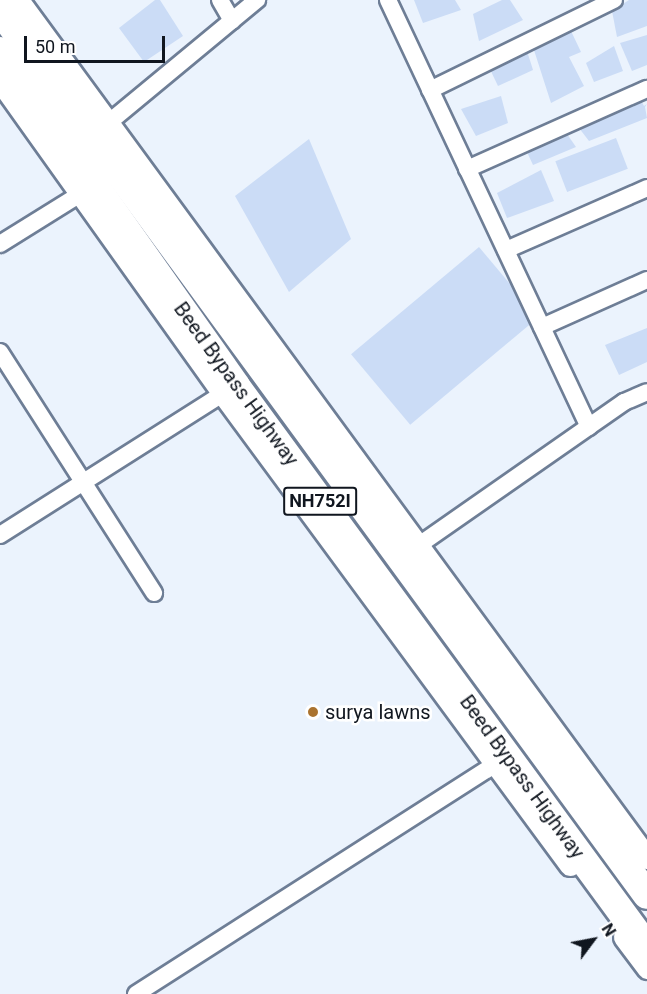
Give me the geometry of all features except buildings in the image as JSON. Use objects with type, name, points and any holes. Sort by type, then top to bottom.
[{"type":"highway","name":"Beed Bypass Highway","points":[[8,9],[410,552],[647,895]]},
{"type":"highway","name":"Beed Bypass Highway","points":[[0,51],[230,390],[501,761],[647,947]]},
{"type":"street","points":[[219,0],[232,21]]},
{"type":"street","points":[[107,124],[257,0]]},
{"type":"street","points":[[388,0],[589,427]]},
{"type":"street","points":[[430,90],[614,0]]},
{"type":"street","points":[[8,9],[107,124],[410,552],[647,858]]},
{"type":"street","points":[[0,81],[230,390],[1,532]]},
{"type":"street","points":[[467,169],[647,88]]},
{"type":"street","points":[[506,250],[647,188]]},
{"type":"street","points":[[0,244],[82,193]]},
{"type":"street","points":[[542,327],[647,280]]},
{"type":"street","points":[[0,352],[154,593]]},
{"type":"street","points":[[410,552],[624,402],[647,392]]},
{"type":"street","points":[[136,994],[501,761],[647,968]]},
{"type":"place","name":"surya lawns","points":[[313,712]]}]
